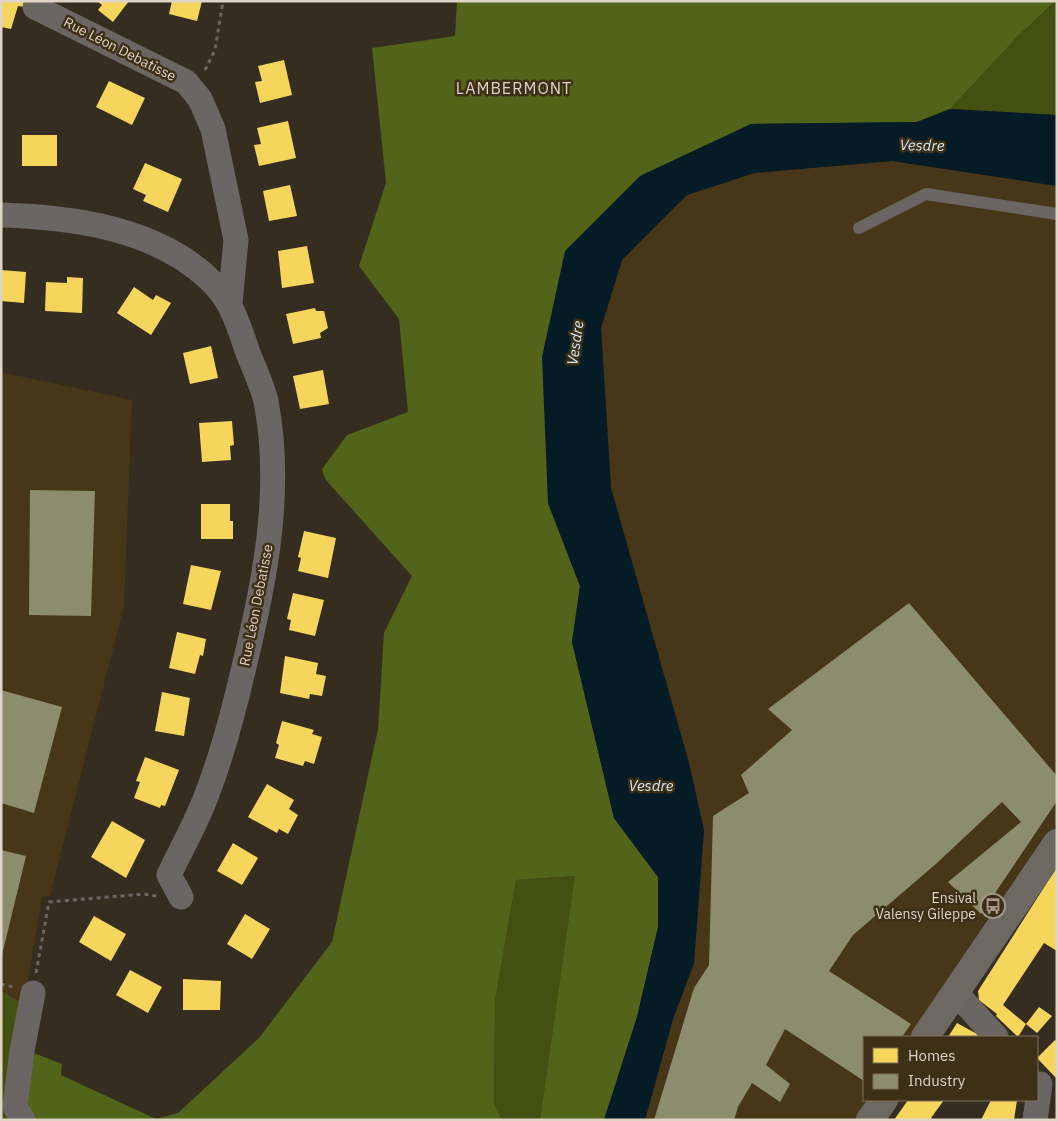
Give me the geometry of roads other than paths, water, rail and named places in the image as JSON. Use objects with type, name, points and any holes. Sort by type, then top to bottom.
[{"type":"street","name":"Rue Léon Debatisse","points":[[35,6],[186,82],[200,99],[213,129],[236,240],[230,302]]},
{"type":"street","name":"Rue Léon Debatisse","points":[[1,215],[42,216],[118,230],[170,251],[209,278],[230,302],[265,400],[272,461],[269,548],[255,622],[231,720],[207,796],[168,875],[181,896]]},
{"type":"street","points":[[926,1036],[1057,843]]},
{"type":"street","points":[[955,992],[995,1036]]},
{"type":"street","points":[[23,1120],[15,1107],[22,1051],[33,993]]},
{"type":"street","points":[[1035,1120],[1044,1089]]},
{"type":"street","points":[[870,1120],[883,1101]]},
{"type":"lane","points":[[859,228],[926,194],[1057,214]]},
{"type":"water","name":"Vesdre","points":[[950,109],[1057,115],[1057,186],[892,161],[754,173],[687,195],[622,260],[601,328],[611,488],[689,763],[704,830],[694,963],[673,1019],[645,1120],[604,1120],[637,1017],[658,927],[658,877],[614,818],[572,642],[580,586],[548,503],[542,357],[565,251],[640,176],[751,124],[917,122]]},
{"type":"place","name":"Ensival Valensy Gileppe","points":[[993,906]]},
{"type":"district","name":"LAMBERMONT","points":[[514,88]]}]
